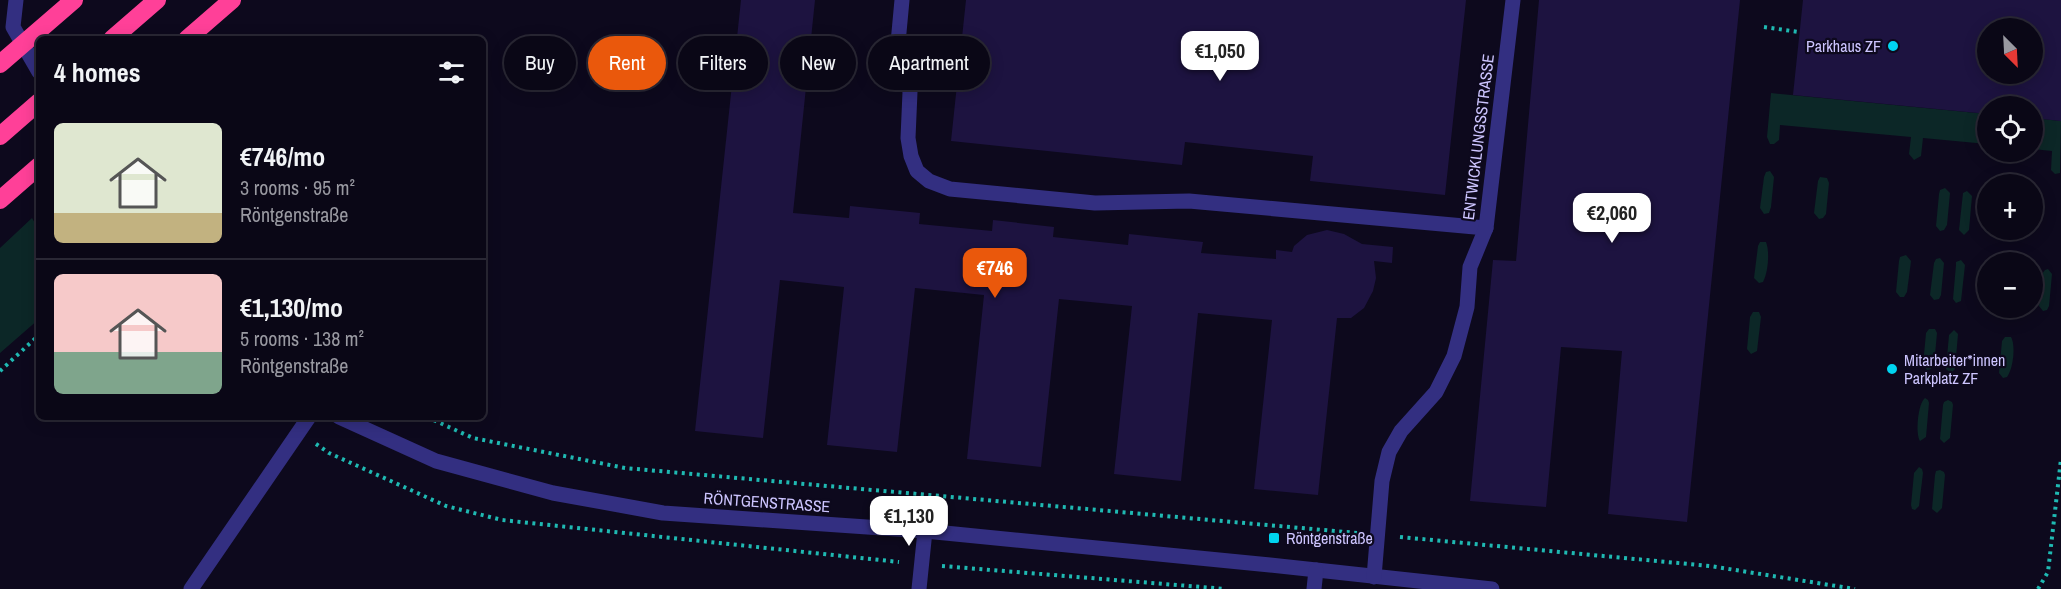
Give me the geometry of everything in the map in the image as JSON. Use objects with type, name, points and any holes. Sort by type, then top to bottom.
[{"type":"highway","points":[[0,64],[74,0]]},
{"type":"highway","points":[[116,35],[157,0]]},
{"type":"highway","points":[[190,36],[232,0]]},
{"type":"highway","points":[[0,136],[36,105]]},
{"type":"highway","points":[[0,200],[36,169]]},
{"type":"street","points":[[16,0],[6,25],[36,68]]},
{"type":"street","points":[[902,0],[898,43],[910,92],[908,138],[911,156],[917,171],[928,181],[950,189],[1095,203],[1189,201],[1486,228]]},
{"type":"street","name":"ENTWICKLUNGSSTRASSE","points":[[1374,577],[1382,481],[1389,452],[1401,431],[1436,392],[1454,356],[1467,308],[1470,267],[1486,228],[1513,0]]},
{"type":"street","points":[[191,589],[307,420]]},
{"type":"street","name":"RÖNTGENSTRASSE","points":[[346,420],[436,461],[553,493],[663,513],[925,531],[1492,589]]},
{"type":"street","points":[[919,589],[925,531]]},
{"type":"street","points":[[1314,589],[1316,570]]},
{"type":"path","points":[[1764,27],[1799,32]]},
{"type":"path","points":[[0,371],[36,337]]},
{"type":"path","points":[[434,420],[473,438],[625,468],[1710,566],[1855,589]]},
{"type":"path","points":[[2038,589],[2048,572],[2061,459]]},
{"type":"green space","points":[[1771,93],[1977,113],[1977,143],[1923,138],[1921,156],[1914,160],[1909,154],[1911,137],[1780,125],[1779,140],[1770,144],[1767,137]]},
{"type":"green space","points":[[2043,119],[2061,121],[2060,173],[2055,174],[2051,170],[2052,151],[2043,150]]},
{"type":"green space","points":[[1770,171],[1774,177],[1771,207],[1769,213],[1764,214],[1760,208],[1764,177],[1766,172]]},
{"type":"green space","points":[[1820,177],[1827,178],[1829,183],[1826,214],[1819,219],[1814,213]]},
{"type":"green space","points":[[1945,188],[1950,193],[1947,225],[1944,230],[1940,231],[1936,226],[1939,194],[1940,190]]},
{"type":"green space","points":[[1967,191],[1972,196],[1969,230],[1964,235],[1959,230],[1963,193]]},
{"type":"green space","points":[[32,218],[36,225],[36,322],[0,353],[0,248]]},
{"type":"green space","points":[[1760,242],[1766,242],[1768,257],[1765,278],[1759,283],[1754,278]]},
{"type":"green space","points":[[1906,255],[1911,261],[1907,292],[1904,297],[1900,297],[1896,292],[1899,261],[1900,257]]},
{"type":"green space","points":[[1940,258],[1944,263],[1941,295],[1939,299],[1934,300],[1930,295],[1934,263]]},
{"type":"green space","points":[[1961,260],[1965,265],[1961,301],[1956,303],[1953,299],[1956,262]]},
{"type":"green space","points":[[2048,269],[2052,274],[2049,306],[2043,311],[2043,273]]},
{"type":"green space","points":[[1753,312],[1759,312],[1761,317],[1757,351],[1751,354],[1747,349],[1750,317]]},
{"type":"green space","points":[[1929,329],[1935,329],[1937,333],[1934,365],[1927,370],[1923,365],[1926,333]]},
{"type":"green space","points":[[1954,330],[1958,334],[1955,369],[1951,373],[1946,369],[1949,335]]},
{"type":"green space","points":[[2005,337],[2011,337],[2014,352],[2009,373],[2003,378],[1999,373],[2002,341]]},
{"type":"green space","points":[[1925,398],[1929,403],[1926,437],[1920,441],[1918,419]]},
{"type":"green space","points":[[1948,400],[1953,405],[1950,438],[1944,443],[1940,439],[1943,405]]},
{"type":"green space","points":[[1919,467],[1923,473],[1919,506],[1915,510],[1911,505],[1914,473]]},
{"type":"green space","points":[[1940,470],[1945,475],[1942,508],[1937,513],[1932,509],[1935,475],[1936,471]]},
{"type":"building","points":[[741,0],[815,0],[811,36],[780,36],[780,90],[806,90],[793,213],[849,218],[850,206],[920,213],[919,224],[992,231],[993,220],[1054,227],[1053,237],[1128,245],[1129,234],[1203,242],[1201,253],[1276,259],[1276,250],[1292,252],[1294,246],[1307,235],[1327,230],[1344,234],[1362,244],[1393,247],[1392,263],[1374,261],[1376,278],[1373,291],[1364,308],[1351,318],[1337,318],[1318,495],[1254,489],[1272,320],[1198,313],[1181,481],[1114,474],[1132,306],[1059,299],[1041,467],[967,459],[984,295],[915,288],[897,452],[827,445],[844,287],[780,280],[763,438],[695,431],[731,90],[768,90],[768,36],[737,36]]},
{"type":"building","points":[[966,0],[1466,0],[1445,195],[1310,181],[1313,156],[1185,142],[1182,165],[951,141],[956,90],[990,90],[990,36],[962,36]]},
{"type":"building","points":[[1539,0],[1740,0],[1687,522],[1608,514],[1622,351],[1561,347],[1546,507],[1470,501],[1493,260],[1516,261]]},
{"type":"building","name":"Parkhaus ZF","points":[[1803,0],[2061,0],[2061,121],[2043,119],[2043,96],[1977,96],[1977,113],[1793,95]]},
{"type":"place","name":"Parkhaus ZF","points":[[1893,46]]},
{"type":"place","name":"Mitarbeiter*innen Parkplatz ZF","points":[[1892,369]]},
{"type":"place","name":"Röntgenstraße","points":[[1274,538]]}]
